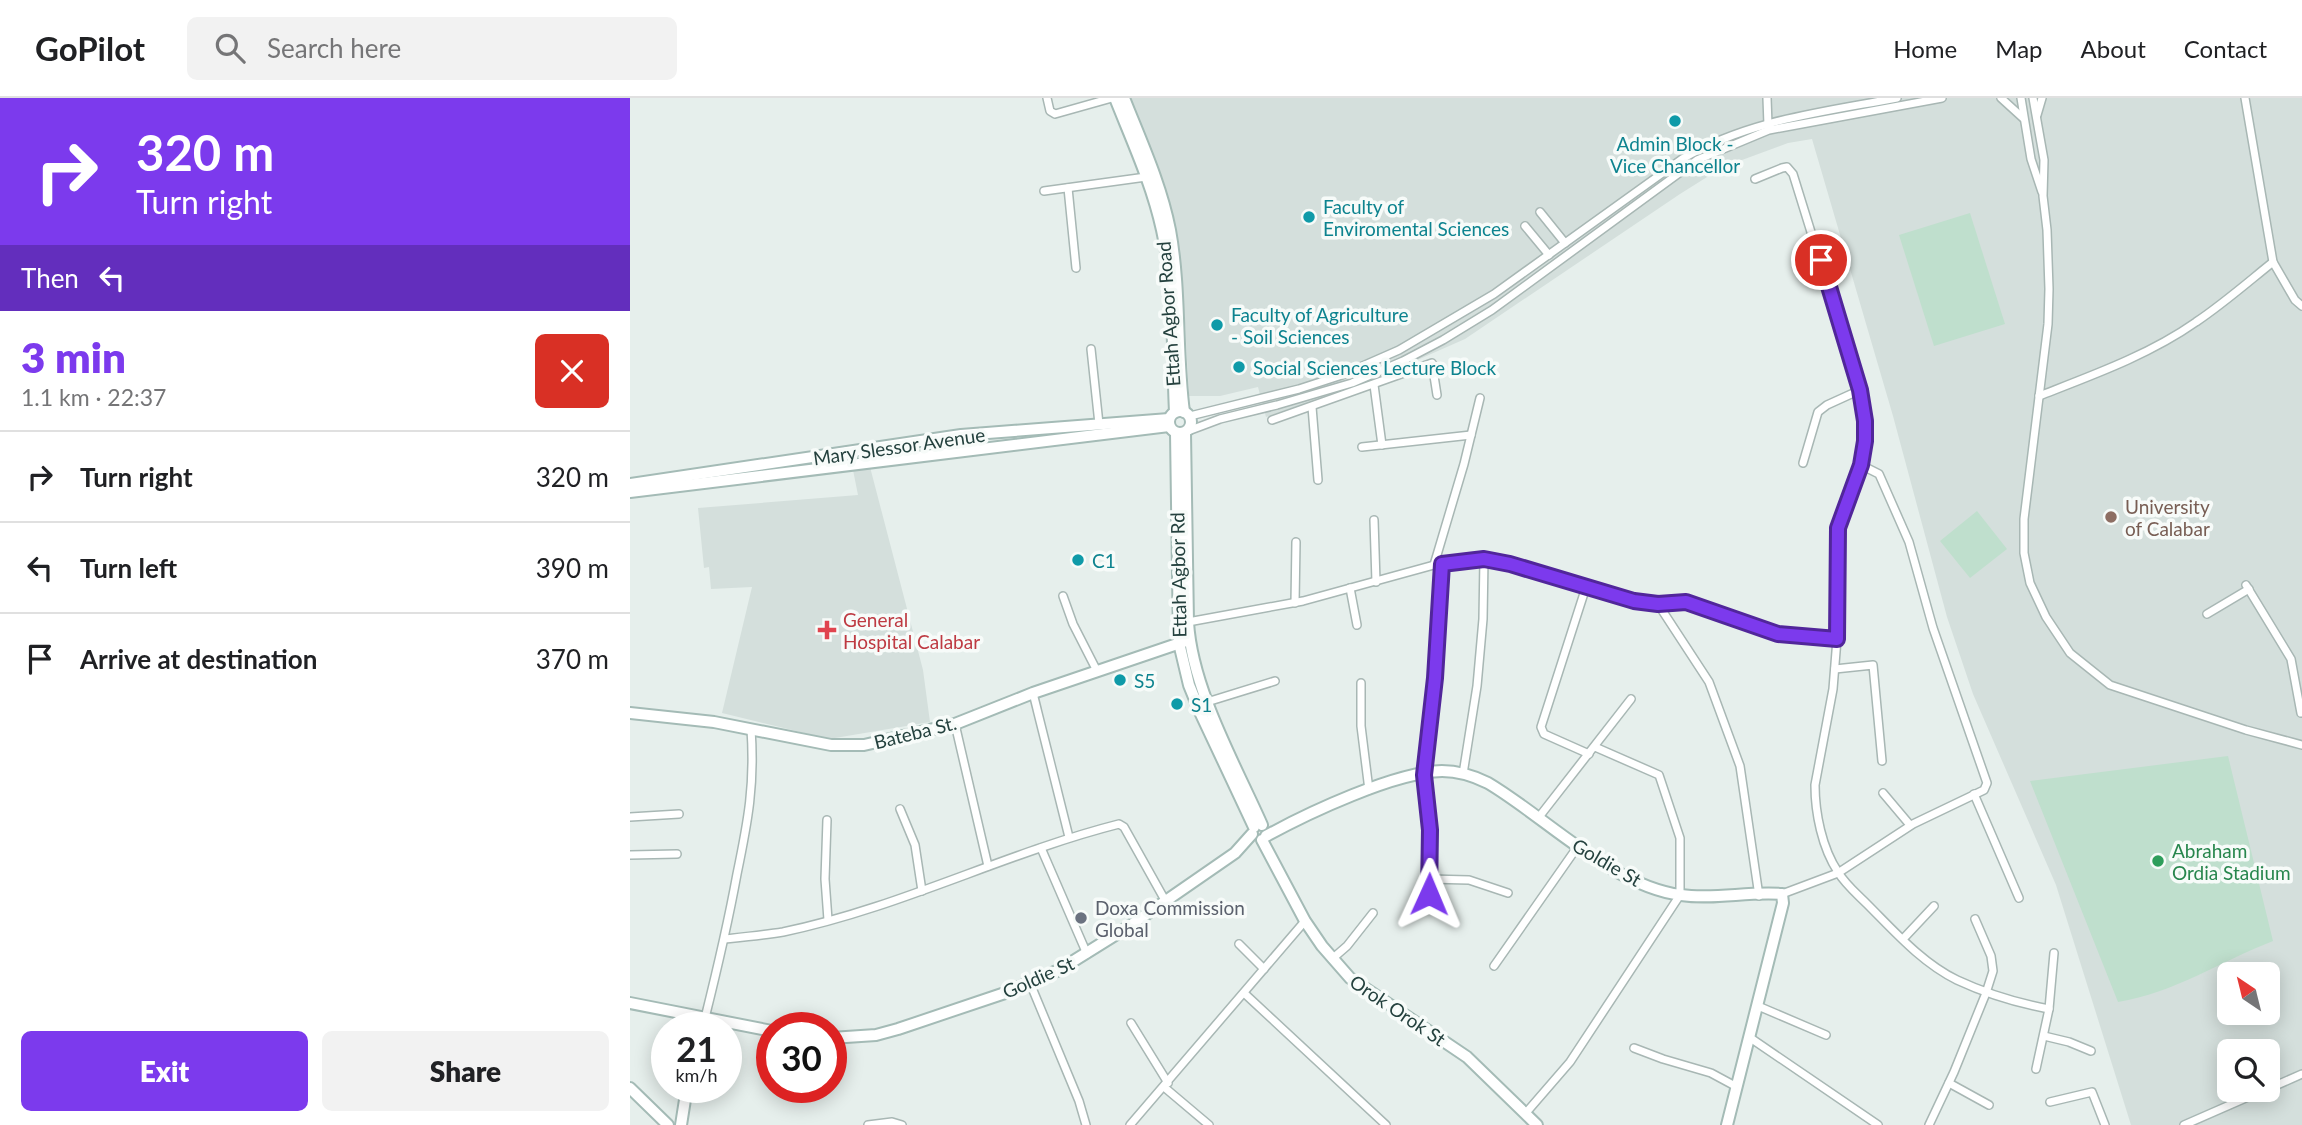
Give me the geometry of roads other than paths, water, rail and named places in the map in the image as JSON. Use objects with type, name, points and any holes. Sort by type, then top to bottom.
[{"type":"main road","name":"Ettah Agbor Road","points":[[1113,98],[1146,177],[1166,252],[1180,423]]},
{"type":"main road","name":"Ettah Agbor Road","points":[[1124,98],[1159,190],[1170,231],[1179,324],[1180,423]]},
{"type":"main road","name":"Mary Slessor Avenue","points":[[630,484],[961,435],[1099,424],[1180,423]]},
{"type":"main road","name":"Mary Slessor Avenue","points":[[630,492],[1180,423]]},
{"type":"main road","name":"Ettah Agbor Rd","points":[[1180,423],[1188,622],[1184,641],[1260,833]]},
{"type":"main road","name":"Ettah Agbor Rd","points":[[1180,423],[1184,641],[1189,685],[1260,833]]},
{"type":"main road","name":"Bateba St.","points":[[630,713],[696,719],[831,745],[877,743],[955,724],[1033,693],[1184,641]]},
{"type":"main road","name":"Goldie St","points":[[847,1037],[876,1035],[898,1029],[1030,983],[1087,954],[1166,902],[1260,833],[1284,826],[1394,781],[1441,771],[1462,774],[1488,783],[1578,846],[1626,876],[1650,887],[1680,895],[1782,894]]},
{"type":"main road","name":"Orok Orok St","points":[[1260,833],[1306,920],[1332,959],[1364,990],[1467,1057],[1536,1125]]},
{"type":"main road","points":[[1727,1125],[1783,903],[1782,894]]},
{"type":"main road","points":[[630,1003],[667,1012]]},
{"type":"main road","points":[[630,1088],[668,1125]]},
{"type":"main road","points":[[681,1125],[684,1103]]},
{"type":"street","points":[[1047,98],[1050,110],[1055,114],[1113,98]]},
{"type":"street","points":[[1767,98],[1768,126]]},
{"type":"street","points":[[1180,423],[1299,390],[1379,360],[1422,339],[1549,255],[1682,159],[1725,137],[1897,98]]},
{"type":"street","points":[[1180,423],[1220,419],[1319,393],[1404,361],[1492,310],[1697,160],[1768,126],[1942,98]]},
{"type":"street","points":[[2001,98],[2023,118]]},
{"type":"street","points":[[2021,98],[2034,174],[2043,196]]},
{"type":"street","points":[[2033,98],[2044,160],[2048,324],[2024,519],[2024,554],[2030,583],[2060,639],[2083,666],[2110,685],[2246,730],[2302,745]]},
{"type":"street","points":[[2037,116],[2042,98]]},
{"type":"street","points":[[2245,98],[2273,262],[2295,300],[2302,306]]},
{"type":"street","points":[[1755,179],[1782,167],[1787,167],[1793,174],[1860,390],[1865,421],[1861,465],[1838,528],[1835,669],[1815,785],[1815,801],[1824,840],[1838,873],[1903,939],[1934,966],[1986,993],[2049,1009]]},
{"type":"street","points":[[1044,191],[1146,177]]},
{"type":"street","points":[[1068,188],[1076,268]]},
{"type":"street","points":[[1540,212],[1565,243]]},
{"type":"street","points":[[1525,226],[1549,255]]},
{"type":"street","points":[[2039,396],[2113,367],[2157,346],[2196,323],[2273,262]]},
{"type":"street","points":[[1091,349],[1099,424]]},
{"type":"street","points":[[1272,421],[1433,363],[1437,395]]},
{"type":"street","points":[[1374,385],[1382,445]]},
{"type":"street","points":[[1803,463],[1818,412],[1860,390]]},
{"type":"street","points":[[1429,894],[1430,830],[1424,775],[1435,678],[1438,565],[1480,398]]},
{"type":"street","points":[[1311,407],[1318,480]]},
{"type":"street","points":[[1362,447],[1471,435]]},
{"type":"street","points":[[1782,894],[1838,873],[1910,825],[1984,790],[1987,783],[1933,628],[1909,542],[1879,474],[1861,465]]},
{"type":"street","points":[[1374,520],[1376,582]]},
{"type":"street","points":[[1295,603],[1296,542]]},
{"type":"street","points":[[1188,622],[1295,603],[1438,565],[1484,559],[1510,564],[1634,601],[1658,604],[1686,602],[1778,634],[1837,639]]},
{"type":"street","points":[[1462,774],[1477,686],[1484,559]]},
{"type":"street","points":[[1586,587],[1541,727],[1544,734],[1589,754]]},
{"type":"street","points":[[2207,614],[2247,587],[2291,659],[2301,713]]},
{"type":"street","points":[[1350,589],[1357,625]]},
{"type":"street","points":[[1063,596],[1073,624],[1097,671]]},
{"type":"street","points":[[1658,604],[1709,682],[1734,746],[1742,780],[1759,896]]},
{"type":"street","points":[[1835,669],[1872,665],[1882,761]]},
{"type":"street","points":[[1207,702],[1275,681]]},
{"type":"street","points":[[1361,683],[1362,737],[1369,790]]},
{"type":"street","points":[[1033,693],[1069,837]]},
{"type":"street","points":[[1539,817],[1631,699]]},
{"type":"street","points":[[955,724],[988,866]]},
{"type":"street","points":[[702,1012],[725,939],[751,802],[751,729]]},
{"type":"street","points":[[1525,1114],[1570,1062],[1680,895],[1680,838],[1659,775],[1595,747]]},
{"type":"street","points":[[1883,793],[1910,825]]},
{"type":"street","points":[[1974,794],[2019,898]]},
{"type":"street","points":[[900,809],[915,845],[922,891]]},
{"type":"street","points":[[630,817],[679,814]]},
{"type":"street","points":[[827,820],[825,879],[828,920]]},
{"type":"street","points":[[725,939],[782,932],[828,920],[922,891],[1069,837],[1122,825],[1166,902]]},
{"type":"street","points":[[1494,966],[1578,846]]},
{"type":"street","points":[[1041,848],[1087,954]]},
{"type":"street","points":[[630,855],[677,854]]},
{"type":"street","points":[[1429,879],[1469,880],[1508,893]]},
{"type":"street","points":[[1903,939],[1934,906]]},
{"type":"street","points":[[1332,959],[1347,946],[1373,913]]},
{"type":"street","points":[[1929,1125],[1986,993],[1993,964],[1975,919]]},
{"type":"street","points":[[1130,1125],[1306,920]]},
{"type":"street","points":[[1240,944],[1264,969]]},
{"type":"street","points":[[2036,1069],[2045,1037],[2054,953]]},
{"type":"street","points":[[1030,983],[1079,1101],[1086,1125]]},
{"type":"street","points":[[1244,993],[1386,1125]]},
{"type":"street","points":[[1758,1006],[1826,1035]]},
{"type":"street","points":[[1131,1023],[1166,1085],[1209,1125]]},
{"type":"street","points":[[1749,1037],[1878,1125]]},
{"type":"street","points":[[2045,1037],[2069,1042],[2091,1051]]},
{"type":"street","points":[[1634,1048],[1711,1073],[1737,1087]]},
{"type":"street","points":[[2280,1083],[2302,1074]]},
{"type":"street","points":[[1949,1083],[1989,1105]]},
{"type":"street","points":[[2050,1102],[2092,1092],[2105,1125]]},
{"type":"street","points":[[2184,1125],[2236,1102]]},
{"type":"street","points":[[868,1125],[892,1122],[902,1125]]},
{"type":"place","name":"Admin Block - Vice Chancellor","points":[[1675,121]]},
{"type":"place","name":"Faculty of Enviromental Sciences","points":[[1309,217]]},
{"type":"place","name":"Faculty of Agriculture - Soil Sciences","points":[[1217,325]]},
{"type":"place","name":"Social Sciences Lecture Block","points":[[1239,367]]},
{"type":"place","name":"University of Calabar","points":[[2111,517]]},
{"type":"place","name":"C1","points":[[1078,560]]},
{"type":"place","name":"General Hospital Calabar","points":[[827,630]]},
{"type":"place","name":"S5","points":[[1120,680]]},
{"type":"place","name":"S1","points":[[1177,704]]},
{"type":"place","name":"Abraham Ordia Stadium","points":[[2158,861]]},
{"type":"place","name":"Doxa Commission Global","points":[[1081,918]]}]
